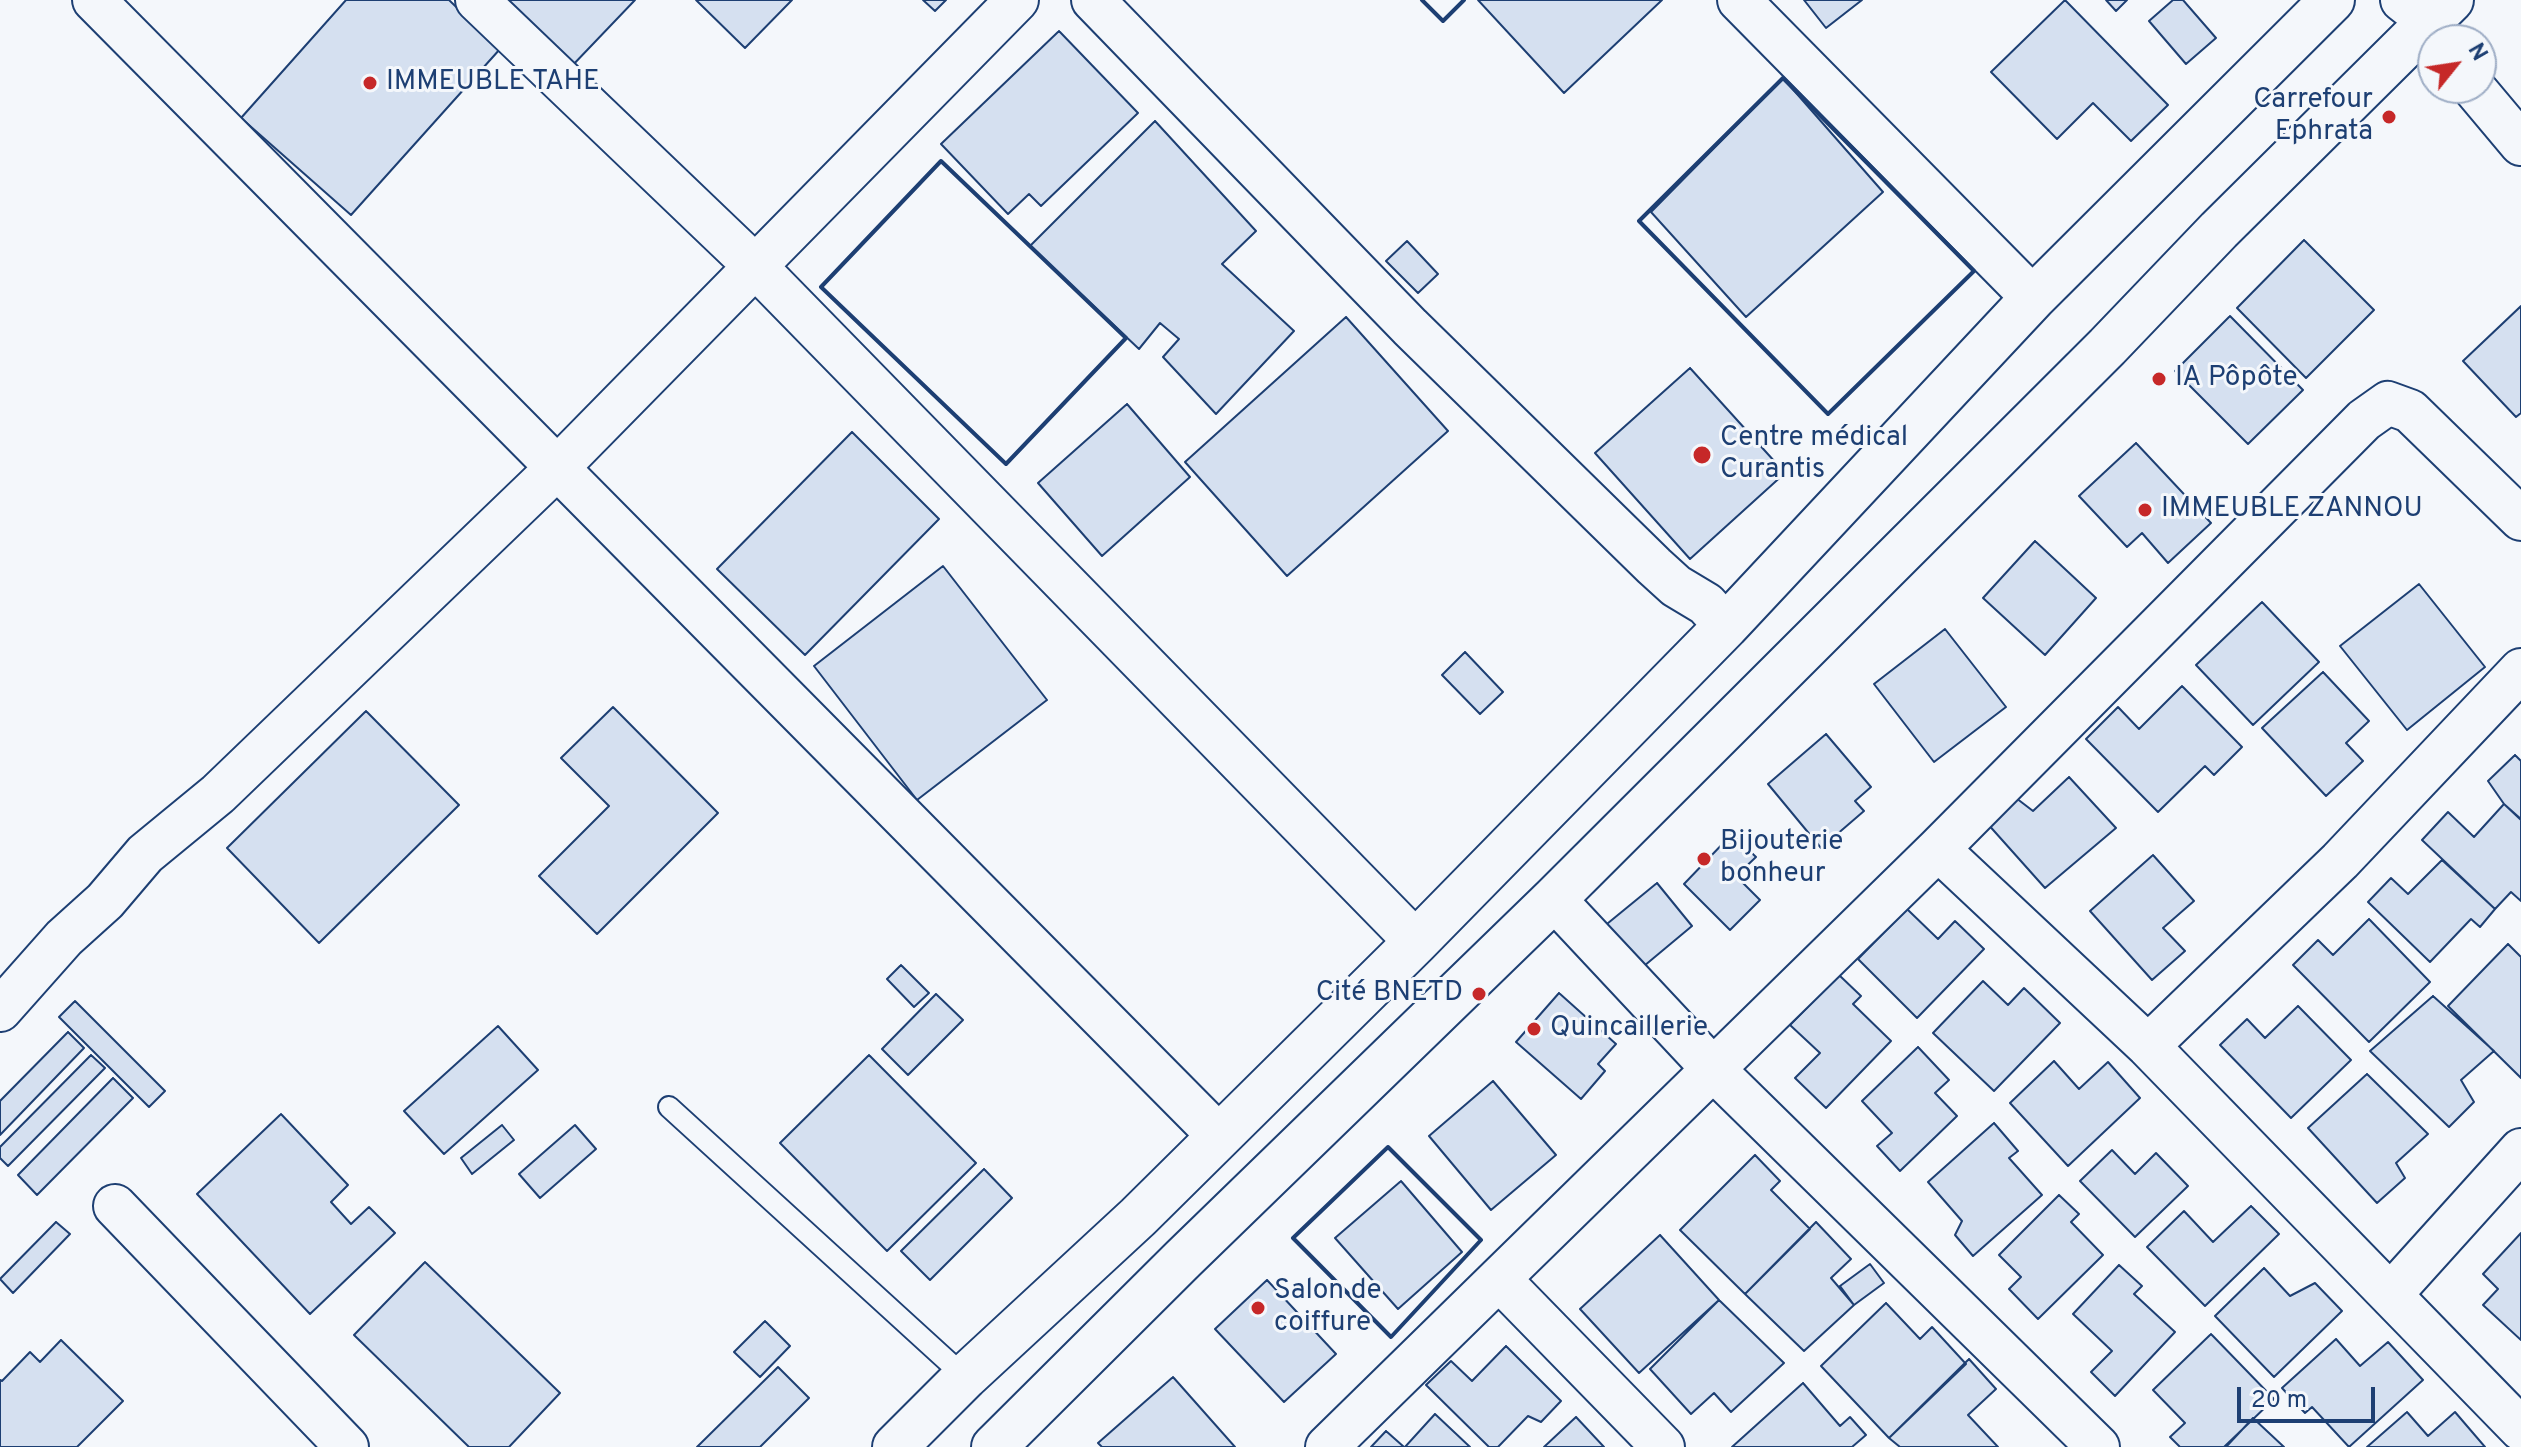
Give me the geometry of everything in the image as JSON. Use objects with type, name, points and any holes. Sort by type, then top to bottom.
[{"type":"main road","points":[[895,1447],[965,1377],[1138,1217],[1416,942],[1726,626],[2033,298],[2332,0]]},
{"type":"main road","points":[[994,1447],[1554,899],[2107,347],[2431,16]]},
{"type":"street","points":[[94,0],[1219,1136]]},
{"type":"street","points":[[477,0],[755,266],[1416,942]]},
{"type":"street","points":[[0,1010],[64,938],[105,901],[145,854],[218,794],[558,467],[1017,0]]},
{"type":"street","points":[[1093,0],[1421,338],[1654,566],[1676,586],[1706,604],[1726,626]]},
{"type":"street","points":[[1739,0],[2033,298]]},
{"type":"street","points":[[2487,104],[2521,144]]},
{"type":"street","points":[[1327,1447],[1938,849],[2364,420],[2388,403],[2410,411],[2521,519]]},
{"type":"street","points":[[2148,1046],[2340,861],[2521,670]]},
{"type":"street","points":[[1938,849],[2148,1046],[2521,1429]]},
{"type":"street","points":[[1554,899],[1714,1070],[2098,1447]]},
{"type":"street","points":[[2391,1294],[2521,1150]]},
{"type":"street","points":[[115,1206],[347,1447]]},
{"type":"street","points":[[1500,1280],[1663,1447]]},
{"type":"lane","points":[[669,1107],[965,1377]]},
{"type":"building","name":"IMMEUBLE TAHE","points":[[346,0],[449,0],[500,49],[351,215],[241,118]]},
{"type":"building","points":[[500,0],[635,0],[570,68]]},
{"type":"building","points":[[696,0],[792,0],[745,48]]},
{"type":"building","points":[[923,0],[946,0],[935,11]]},
{"type":"building","points":[[1478,0],[1662,0],[1564,93]]},
{"type":"building","points":[[1804,0],[1862,0],[1826,28]]},
{"type":"building","points":[[2065,0],[2168,105],[2131,141],[2093,103],[2057,139],[1991,72]]},
{"type":"building","points":[[2106,0],[2127,0],[2116,11]]},
{"type":"building","points":[[2173,0],[2183,0],[2216,38],[2186,64],[2149,21]]},
{"type":"building","points":[[1059,31],[1138,113],[1041,206],[1029,194],[1008,214],[941,144]]},
{"type":"building","points":[[1783,78],[1883,192],[1746,317],[1651,212]]},
{"type":"building","points":[[1155,121],[1256,231],[1222,264],[1294,331],[1216,414],[1163,357],[1179,339],[1160,323],[1139,349],[1030,246]]},
{"type":"building","points":[[2304,240],[2374,310],[2306,378],[2237,308]]},
{"type":"building","points":[[1407,241],[1438,274],[1418,293],[1386,261]]},
{"type":"building","points":[[2521,306],[2521,413],[2516,417],[2463,361]]},
{"type":"building","points":[[2230,316],[2303,390],[2248,444],[2175,371]]},
{"type":"building","points":[[1346,317],[1448,431],[1287,576],[1185,462]]},
{"type":"building","points":[[1690,368],[1785,473],[1690,559],[1595,453]]},
{"type":"building","points":[[1127,404],[1190,477],[1102,556],[1038,483]]},
{"type":"building","points":[[852,432],[939,519],[805,655],[717,569]]},
{"type":"building","name":"IMMEUBLE ZANNOU","points":[[2136,443],[2211,523],[2168,563],[2142,533],[2127,547],[2079,496]]},
{"type":"building","points":[[2035,541],[2096,598],[2045,655],[1983,598]]},
{"type":"building","points":[[943,566],[1047,700],[917,800],[814,666]]},
{"type":"building","points":[[2419,584],[2485,667],[2407,730],[2340,646]]},
{"type":"building","points":[[2262,602],[2319,662],[2253,725],[2196,665]]},
{"type":"building","points":[[1945,629],[2006,707],[1934,762],[1874,684]]},
{"type":"building","points":[[1465,652],[1503,692],[1480,714],[1442,675]]},
{"type":"building","points":[[2323,672],[2369,721],[2346,743],[2363,761],[2326,796],[2262,728]]},
{"type":"building","points":[[2182,686],[2242,747],[2214,775],[2205,766],[2158,812],[2086,739],[2118,707],[2139,729]]},
{"type":"building","points":[[613,707],[718,813],[597,934],[539,876],[609,806],[561,758]]},
{"type":"building","points":[[366,711],[459,805],[319,943],[227,848]]},
{"type":"building","points":[[1826,734],[1871,787],[1855,801],[1864,811],[1821,848],[1768,784]]},
{"type":"building","points":[[2515,755],[2521,761],[2521,819],[2504,804],[2488,781]]},
{"type":"building","points":[[2069,777],[2116,828],[2045,888],[1978,813],[2003,788],[2033,811]]},
{"type":"building","points":[[2504,804],[2521,820],[2521,901],[2511,892],[2495,909],[2422,840],[2448,812],[2474,837]]},
{"type":"building","points":[[1732,834],[1756,857],[1736,876],[1760,900],[1730,930],[1684,884]]},
{"type":"building","points":[[2153,855],[2194,901],[2163,928],[2185,951],[2152,980],[2090,911]]},
{"type":"building","points":[[2442,860],[2495,909],[2480,927],[2471,919],[2430,962],[2368,902],[2391,878],[2408,894]]},
{"type":"building","points":[[1657,883],[1692,926],[1638,971],[1602,928]]},
{"type":"building","points":[[1907,909],[1938,939],[1955,921],[1984,949],[1917,1018],[1858,959]]},
{"type":"building","points":[[2369,919],[2430,982],[2369,1042],[2293,965],[2318,940],[2333,955]]},
{"type":"building","points":[[2508,944],[2521,957],[2521,1078],[2448,1006]]},
{"type":"building","points":[[901,965],[929,993],[914,1007],[887,979]]},
{"type":"building","points":[[1839,975],[1861,996],[1853,1004],[1891,1041],[1826,1108],[1795,1078],[1820,1053],[1790,1025]]},
{"type":"building","points":[[1983,981],[2008,1005],[2024,988],[2060,1023],[1994,1091],[1933,1033]]},
{"type":"building","points":[[1559,993],[1616,1044],[1598,1064],[1605,1071],[1581,1099],[1516,1042]]},
{"type":"building","points":[[936,994],[963,1020],[908,1075],[882,1049]]},
{"type":"building","points":[[2433,996],[2494,1051],[2461,1080],[2474,1102],[2449,1127],[2370,1051]]},
{"type":"building","points":[[75,1001],[165,1091],[149,1107],[59,1017]]},
{"type":"building","points":[[2298,1006],[2351,1060],[2291,1118],[2220,1045],[2247,1019],[2265,1038]]},
{"type":"building","points":[[498,1026],[538,1070],[444,1154],[404,1111]]},
{"type":"building","points":[[68,1032],[84,1048],[0,1135],[0,1101]]},
{"type":"building","points":[[1918,1047],[1949,1080],[1935,1093],[1957,1116],[1900,1171],[1877,1146],[1892,1133],[1862,1101]]},
{"type":"building","points":[[91,1055],[105,1068],[8,1166],[0,1158],[0,1147]]},
{"type":"building","points":[[869,1055],[976,1163],[887,1251],[780,1143]]},
{"type":"building","points":[[2054,1061],[2079,1089],[2108,1062],[2140,1098],[2068,1166],[2010,1103]]},
{"type":"building","points":[[2367,1074],[2428,1134],[2396,1163],[2405,1178],[2377,1203],[2308,1128]]},
{"type":"building","points":[[113,1078],[133,1098],[37,1195],[18,1175]]},
{"type":"building","points":[[1493,1081],[1556,1155],[1491,1210],[1429,1136]]},
{"type":"building","points":[[281,1114],[348,1185],[331,1202],[351,1224],[369,1207],[395,1233],[310,1314],[197,1194]]},
{"type":"building","points":[[1994,1123],[2018,1151],[2009,1158],[2042,1195],[1973,1256],[1955,1235],[1962,1221],[1928,1182]]},
{"type":"building","points":[[502,1125],[514,1140],[472,1174],[461,1158]]},
{"type":"building","points":[[575,1125],[596,1149],[540,1198],[519,1174]]},
{"type":"building","points":[[2112,1150],[2135,1174],[2156,1153],[2188,1186],[2135,1237],[2080,1181]]},
{"type":"building","points":[[1755,1155],[1780,1181],[1771,1190],[1810,1229],[1745,1294],[1680,1230]]},
{"type":"building","points":[[984,1169],[1012,1198],[930,1280],[901,1251]]},
{"type":"building","points":[[1401,1181],[1462,1252],[1398,1309],[1335,1238]]},
{"type":"building","points":[[2059,1195],[2079,1214],[2071,1222],[2103,1255],[2038,1319],[2009,1289],[2021,1277],[1999,1255]]},
{"type":"building","points":[[2251,1206],[2279,1234],[2205,1306],[2147,1247],[2184,1211],[2213,1242]]},
{"type":"building","points":[[56,1222],[70,1234],[13,1293],[0,1279]]},
{"type":"building","points":[[1816,1222],[1851,1259],[1831,1278],[1854,1305],[1804,1351],[1745,1294]]},
{"type":"building","points":[[2521,1233],[2521,1340],[2483,1305],[2498,1289],[2483,1274]]},
{"type":"building","points":[[1660,1235],[1719,1300],[1639,1373],[1580,1309]]},
{"type":"building","points":[[425,1262],[560,1393],[509,1447],[469,1447],[354,1335]]},
{"type":"building","points":[[1870,1264],[1884,1283],[1854,1305],[1840,1286]]},
{"type":"building","points":[[2119,1265],[2142,1286],[2134,1294],[2175,1332],[2115,1396],[2091,1372],[2112,1351],[2073,1314]]},
{"type":"building","points":[[2264,1268],[2290,1296],[2315,1283],[2342,1311],[2274,1377],[2215,1316]]},
{"type":"building","points":[[1267,1280],[1336,1354],[1284,1402],[1215,1329]]},
{"type":"building","points":[[1719,1300],[1784,1363],[1731,1412],[1714,1393],[1691,1414],[1650,1369]]},
{"type":"building","points":[[1886,1303],[1920,1339],[1932,1327],[1966,1364],[1889,1438],[1821,1366]]},
{"type":"building","points":[[765,1321],[790,1346],[760,1377],[734,1352]]},
{"type":"building","points":[[2211,1334],[2274,1399],[2224,1447],[2180,1447],[2170,1437],[2185,1423],[2153,1390]]},
{"type":"building","points":[[2336,1339],[2360,1366],[2388,1342],[2423,1380],[2349,1447],[2312,1407],[2305,1413],[2282,1388]]},
{"type":"building","points":[[61,1340],[123,1401],[77,1447],[0,1447],[0,1380],[30,1352],[40,1362]]},
{"type":"building","points":[[1506,1346],[1561,1401],[1541,1422],[1528,1416],[1498,1447],[1489,1447],[1426,1385],[1451,1361],[1472,1381]]},
{"type":"building","points":[[1969,1359],[1996,1389],[1968,1415],[1998,1447],[1900,1447],[1889,1438]]},
{"type":"building","points":[[778,1367],[809,1398],[760,1447],[697,1447]]},
{"type":"building","points":[[1173,1377],[1235,1447],[1102,1447],[1098,1443]]},
{"type":"building","points":[[1803,1383],[1840,1426],[1850,1417],[1866,1435],[1852,1447],[1732,1447]]},
{"type":"building","points":[[2407,1412],[2428,1436],[2455,1412],[2485,1447],[2367,1447]]},
{"type":"building","points":[[1435,1414],[1470,1447],[1405,1447]]},
{"type":"building","points":[[1576,1417],[1604,1447],[1544,1447]]},
{"type":"building","points":[[2253,1418],[2284,1447],[2226,1447]]},
{"type":"building","points":[[1386,1431],[1404,1447],[1371,1447]]},
{"type":"wall","points":[[1422,0],[1443,21],[1464,0]]},
{"type":"wall","points":[[1783,78],[1974,271],[1828,414],[1639,221],[1783,78]]},
{"type":"wall","points":[[941,161],[1126,338],[1006,464],[821,287],[941,161]]},
{"type":"wall","points":[[1388,1147],[1481,1240],[1391,1337],[1293,1238],[1388,1147]]},
{"type":"place","name":"IMMEUBLE TAHE","points":[[370,83]]},
{"type":"place","name":"Carrefour Ephrata","points":[[2389,117]]},
{"type":"place","name":"IA Pôpôte","points":[[2159,379]]},
{"type":"place","name":"Centre médical Curantis","points":[[1702,455]]},
{"type":"place","name":"IMMEUBLE ZANNOU","points":[[2145,510]]},
{"type":"place","name":"Bijouterie bonheur","points":[[1704,859]]},
{"type":"place","name":"Cité BNETD","points":[[1479,994]]},
{"type":"place","name":"Quincaillerie","points":[[1534,1029]]},
{"type":"place","name":"Salon de coiffure","points":[[1258,1308]]}]
